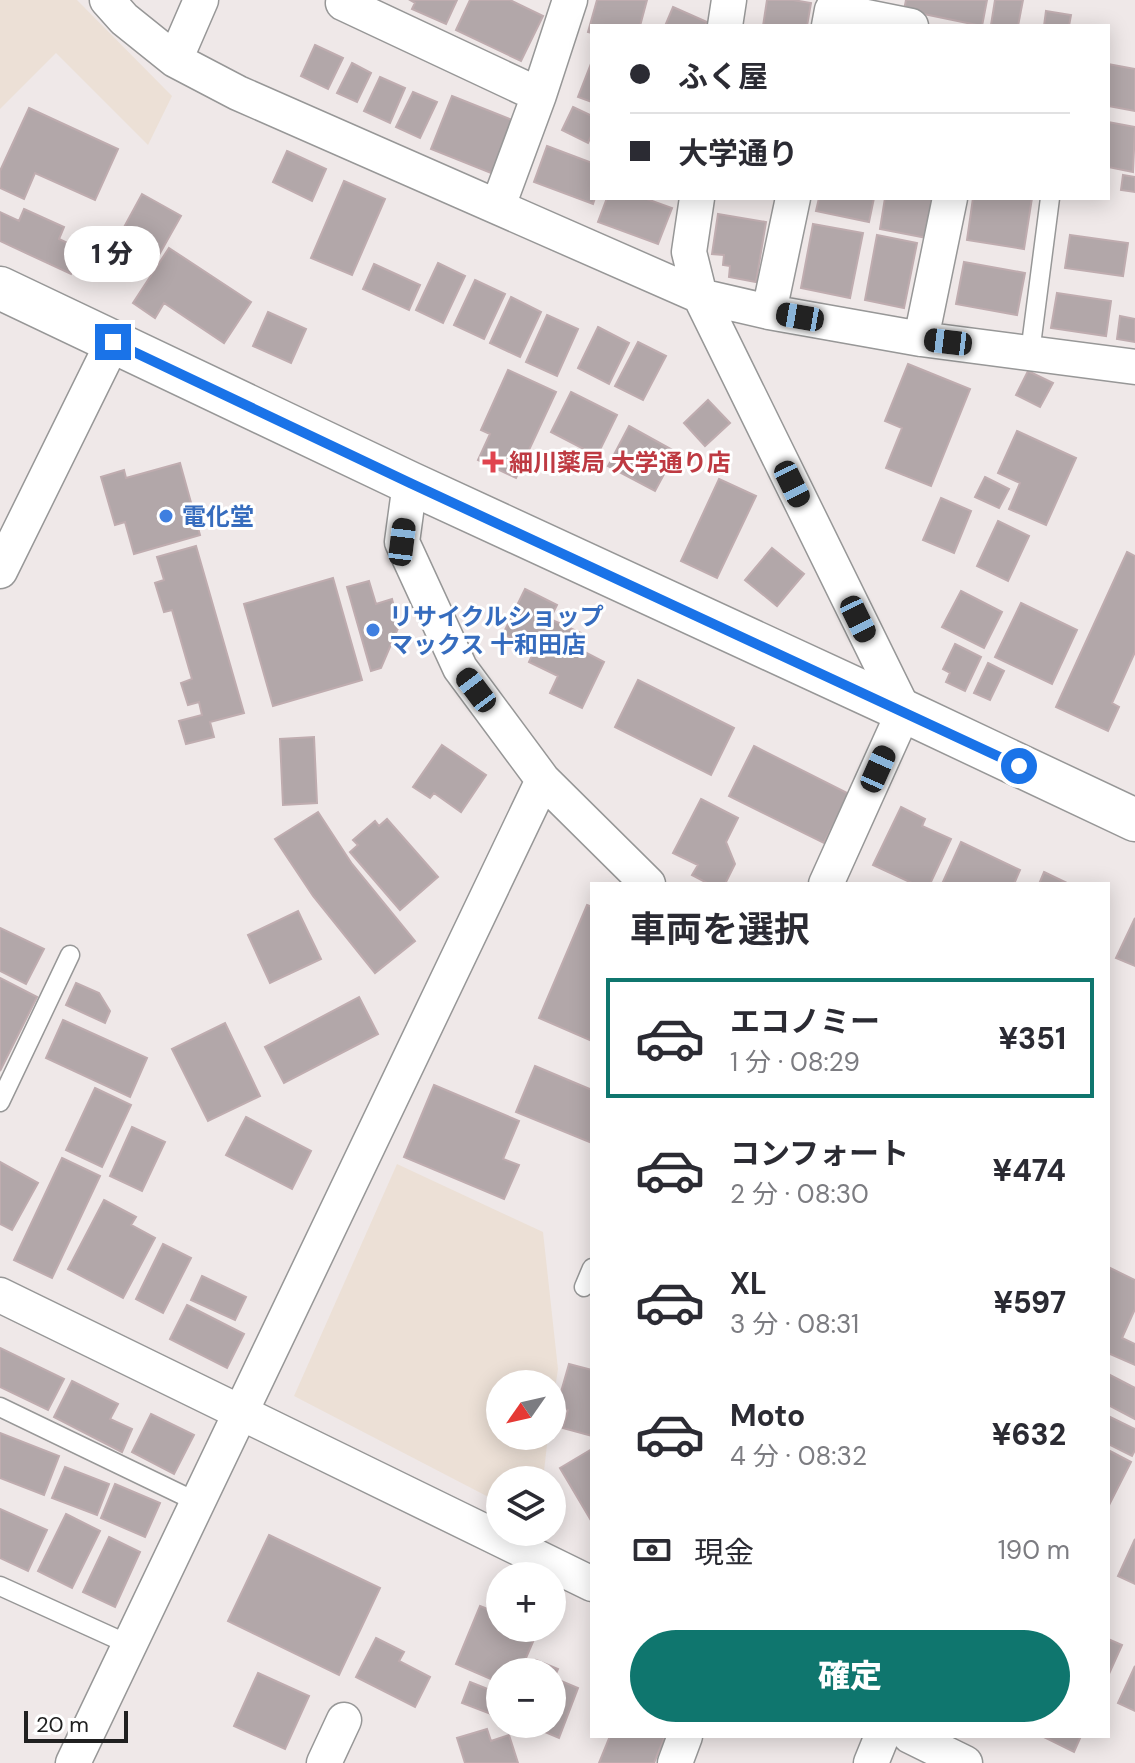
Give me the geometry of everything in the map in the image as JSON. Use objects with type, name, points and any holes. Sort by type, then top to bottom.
[{"type":"street","points":[[107,0],[124,19],[175,60],[238,93],[700,296],[769,312],[921,339],[1135,367]]},
{"type":"street","points":[[175,60],[201,0]]},
{"type":"street","points":[[345,0],[343,3],[539,95]]},
{"type":"street","points":[[498,206],[570,0]]},
{"type":"street","points":[[725,24],[729,0]]},
{"type":"street","points":[[829,24],[832,10],[901,24]]},
{"type":"street","points":[[697,200],[689,252],[700,296],[904,711]]},
{"type":"street","points":[[769,312],[793,200]]},
{"type":"street","points":[[921,339],[950,200]]},
{"type":"street","points":[[0,288],[410,483],[1135,820]]},
{"type":"street","points":[[0,571],[113,342]]},
{"type":"street","points":[[410,483],[402,542],[460,668],[543,780],[646,882]]},
{"type":"street","points":[[827,882],[904,711]]},
{"type":"street","points":[[73,1763],[543,780]]},
{"type":"street","points":[[0,1295],[590,1583]]},
{"type":"street","points":[[324,1763],[344,1720]]},
{"type":"street","points":[[675,1763],[684,1738]]},
{"type":"street","points":[[871,1763],[881,1738]]},
{"type":"street","points":[[914,1738],[965,1763]]},
{"type":"lane","points":[[1030,353],[1050,200]]},
{"type":"lane","points":[[0,1102],[70,955]]},
{"type":"lane","points":[[584,1287],[590,1273]]},
{"type":"lane","points":[[0,1407],[199,1503]]},
{"type":"lane","points":[[0,1586],[130,1645]]},
{"type":"shaded area","points":[[0,0],[77,0],[172,96],[148,145],[56,53],[0,109]]},
{"type":"shaded area","points":[[397,1164],[543,1232],[558,1370],[486,1370],[486,1450],[546,1450],[545,1466],[486,1466],[486,1496],[294,1396]]},
{"type":"building","points":[[410,0],[457,0],[446,24],[412,9],[415,3]]},
{"type":"building","points":[[470,0],[510,0],[543,16],[521,61],[456,30]]},
{"type":"building","points":[[597,0],[647,0],[641,24],[590,24]]},
{"type":"building","points":[[767,0],[811,3],[807,24],[763,24]]},
{"type":"building","points":[[906,0],[987,0],[982,24],[904,10]]},
{"type":"building","points":[[995,0],[1023,0],[1018,24],[991,24]]},
{"type":"building","points":[[673,7],[707,22],[706,24],[666,24]]},
{"type":"building","points":[[1046,11],[1071,15],[1069,24],[1044,24]]},
{"type":"building","points":[[315,45],[343,58],[328,89],[301,76]]},
{"type":"building","points":[[352,63],[371,73],[357,102],[337,93]]},
{"type":"building","points":[[1110,64],[1135,69],[1135,111],[1110,106]]},
{"type":"building","points":[[590,66],[590,101],[578,97]]},
{"type":"building","points":[[380,77],[405,88],[390,123],[364,111]]},
{"type":"building","points":[[413,92],[437,102],[420,138],[396,127]]},
{"type":"building","points":[[452,96],[517,122],[496,175],[431,149]]},
{"type":"building","points":[[573,107],[590,115],[588,143],[562,130]]},
{"type":"building","points":[[29,108],[118,149],[95,200],[35,173],[24,199],[0,188],[0,171]]},
{"type":"building","points":[[1110,122],[1135,127],[1133,172],[1110,167]]},
{"type":"building","points":[[547,146],[590,162],[590,200],[594,200],[593,204],[534,182]]},
{"type":"building","points":[[287,151],[326,169],[312,201],[273,182]]},
{"type":"building","points":[[1123,175],[1135,177],[1135,192],[1121,190]]},
{"type":"building","points":[[344,181],[385,199],[352,275],[311,258]]},
{"type":"building","points":[[142,194],[181,216],[155,262],[138,253],[133,263],[111,251]]},
{"type":"building","points":[[606,200],[650,200],[672,208],[658,244],[598,222]]},
{"type":"building","points":[[819,200],[874,200],[869,222],[816,211]]},
{"type":"building","points":[[885,200],[939,200],[932,239],[880,229]]},
{"type":"building","points":[[973,200],[1032,200],[1024,249],[967,240]]},
{"type":"building","points":[[24,209],[64,227],[59,239],[82,250],[71,274],[0,241],[0,212],[19,221]]},
{"type":"building","points":[[718,214],[766,222],[756,282],[729,277],[730,266],[723,265],[724,255],[712,254]]},
{"type":"building","points":[[813,224],[863,233],[850,298],[801,288]]},
{"type":"building","points":[[877,235],[917,243],[904,308],[865,300]]},
{"type":"building","points":[[1070,235],[1128,243],[1123,276],[1065,268]]},
{"type":"building","points":[[169,248],[251,302],[224,343],[164,303],[155,318],[133,303]]},
{"type":"building","points":[[964,262],[1025,273],[1017,315],[956,304]]},
{"type":"building","points":[[438,263],[465,276],[443,323],[416,310]]},
{"type":"building","points":[[374,264],[420,285],[409,310],[363,289]]},
{"type":"building","points":[[475,280],[505,294],[484,339],[454,325]]},
{"type":"building","points":[[1057,293],[1111,301],[1106,336],[1051,328]]},
{"type":"building","points":[[511,297],[541,312],[520,357],[490,343]]},
{"type":"building","points":[[268,312],[306,329],[291,363],[253,346]]},
{"type":"building","points":[[547,315],[578,329],[557,376],[526,362]]},
{"type":"building","points":[[1120,316],[1135,319],[1135,342],[1117,339]]},
{"type":"building","points":[[598,327],[629,343],[609,384],[578,368]]},
{"type":"building","points":[[638,342],[666,356],[643,400],[615,386]]},
{"type":"building","points":[[908,364],[970,389],[931,486],[886,468],[902,428],[885,421]]},
{"type":"building","points":[[508,370],[556,392],[516,478],[478,460],[490,434],[481,430]]},
{"type":"building","points":[[1028,371],[1053,383],[1040,407],[1016,395]]},
{"type":"building","points":[[571,392],[617,415],[597,456],[551,432]]},
{"type":"building","points":[[708,400],[730,423],[705,446],[684,423]]},
{"type":"building","points":[[629,426],[676,452],[655,491],[608,466]]},
{"type":"building","points":[[1017,431],[1076,458],[1046,525],[1009,509],[1020,483],[998,473]]},
{"type":"building","points":[[180,463],[200,535],[134,554],[125,522],[115,525],[101,477],[124,470],[126,478]]},
{"type":"building","points":[[985,477],[1009,489],[999,508],[975,497]]},
{"type":"building","points":[[719,479],[756,496],[717,578],[681,561]]},
{"type":"building","points":[[941,498],[971,511],[954,553],[923,540]]},
{"type":"building","points":[[998,521],[1029,536],[1008,581],[977,566]]},
{"type":"building","points":[[196,546],[244,713],[210,722],[214,737],[186,744],[179,721],[202,715],[199,702],[188,705],[181,683],[192,679],[172,610],[164,612],[155,583],[164,580],[157,557]]},
{"type":"building","points":[[772,548],[804,574],[777,606],[745,580]]},
{"type":"building","points":[[1127,552],[1135,556],[1135,652],[1112,703],[1119,707],[1108,731],[1056,707]]},
{"type":"building","points":[[333,578],[362,680],[273,706],[244,604]]},
{"type":"building","points":[[369,581],[376,604],[392,599],[399,626],[381,668],[371,671],[347,587]]},
{"type":"building","points":[[525,589],[557,605],[550,619],[581,633],[575,647],[604,662],[582,708],[550,693],[558,676],[529,662],[535,649],[503,634]]},
{"type":"building","points":[[961,591],[1002,612],[984,648],[942,627]]},
{"type":"building","points":[[1021,603],[1077,630],[1052,684],[995,657]]},
{"type":"building","points":[[955,644],[981,657],[965,691],[946,682],[950,673],[943,669]]},
{"type":"building","points":[[988,663],[1004,671],[990,700],[974,693]]},
{"type":"building","points":[[638,680],[734,728],[711,775],[615,727]]},
{"type":"building","points":[[314,737],[317,803],[283,805],[280,739]]},
{"type":"building","points":[[442,745],[486,775],[461,812],[434,793],[430,798],[413,787]]},
{"type":"building","points":[[754,746],[849,794],[824,843],[729,796]]},
{"type":"building","points":[[701,799],[738,818],[726,842],[735,864],[726,882],[705,882],[692,875],[698,865],[673,853]]},
{"type":"building","points":[[901,807],[925,819],[922,826],[951,839],[931,882],[910,882],[873,865]]},
{"type":"building","points":[[318,812],[352,864],[415,941],[375,973],[313,896],[275,839]]},
{"type":"building","points":[[387,819],[438,877],[400,910],[350,852],[358,845],[353,840],[375,821],[379,826]]},
{"type":"building","points":[[961,842],[1020,870],[1015,882],[943,882]]},
{"type":"building","points":[[1044,872],[1065,882],[1040,882]]},
{"type":"building","points":[[587,905],[590,906],[590,1040],[539,1018]]},
{"type":"building","points":[[298,911],[321,959],[270,983],[248,935]]},
{"type":"building","points":[[1135,918],[1135,966],[1116,958]]},
{"type":"building","points":[[0,928],[44,949],[26,984],[0,971]]},
{"type":"building","points":[[0,978],[37,997],[0,1071]]},
{"type":"building","points":[[76,983],[99,993],[110,1011],[105,1023],[66,1005]]},
{"type":"building","points":[[359,997],[378,1034],[284,1083],[265,1047]]},
{"type":"building","points":[[63,1020],[147,1058],[130,1097],[46,1058]]},
{"type":"building","points":[[225,1023],[260,1096],[208,1121],[172,1049]]},
{"type":"building","points":[[535,1066],[590,1089],[590,1142],[516,1112]]},
{"type":"building","points":[[434,1085],[519,1121],[503,1159],[519,1165],[504,1199],[404,1157]]},
{"type":"building","points":[[95,1088],[131,1105],[102,1167],[66,1150]]},
{"type":"building","points":[[246,1117],[311,1151],[292,1189],[226,1155]]},
{"type":"building","points":[[132,1127],[165,1142],[142,1191],[110,1176]]},
{"type":"building","points":[[62,1158],[100,1176],[52,1278],[14,1260]]},
{"type":"building","points":[[0,1162],[38,1183],[12,1230],[0,1224]]},
{"type":"building","points":[[104,1200],[136,1217],[131,1225],[155,1238],[123,1298],[68,1269]]},
{"type":"building","points":[[163,1244],[191,1258],[163,1313],[136,1299]]},
{"type":"building","points":[[1110,1268],[1135,1280],[1135,1309],[1122,1338],[1135,1344],[1135,1365],[1110,1354]]},
{"type":"building","points":[[202,1276],[246,1297],[235,1320],[191,1300]]},
{"type":"building","points":[[187,1305],[244,1334],[227,1368],[170,1339]]},
{"type":"building","points":[[0,1348],[64,1379],[48,1410],[0,1387]]},
{"type":"building","points":[[569,1364],[590,1369],[590,1435],[566,1429],[566,1374]]},
{"type":"building","points":[[1110,1375],[1135,1388],[1135,1419],[1110,1406]]},
{"type":"building","points":[[72,1381],[118,1404],[110,1419],[132,1429],[122,1452],[54,1417]]},
{"type":"building","points":[[151,1414],[194,1435],[174,1474],[132,1452]]},
{"type":"building","points":[[1110,1417],[1135,1429],[1132,1456],[1110,1445]]},
{"type":"building","points":[[0,1433],[59,1456],[44,1495],[0,1478]]},
{"type":"building","points":[[590,1450],[590,1519],[566,1478],[566,1466],[563,1466]]},
{"type":"building","points":[[1110,1451],[1131,1462],[1110,1503]]},
{"type":"building","points":[[65,1467],[109,1484],[97,1515],[52,1498]]},
{"type":"building","points":[[115,1484],[160,1503],[145,1537],[101,1518]]},
{"type":"building","points":[[0,1509],[47,1530],[28,1571],[0,1558]]},
{"type":"building","points":[[66,1514],[100,1531],[72,1588],[38,1571]]},
{"type":"building","points":[[269,1535],[380,1588],[339,1675],[228,1621]]},
{"type":"building","points":[[109,1537],[140,1552],[115,1607],[83,1592]]},
{"type":"building","points":[[1135,1539],[1135,1584],[1118,1576]]},
{"type":"building","points":[[480,1606],[486,1608],[486,1642],[533,1642],[526,1658],[486,1658],[486,1677],[456,1664]]},
{"type":"building","points":[[376,1638],[404,1652],[399,1661],[430,1677],[415,1707],[356,1677]]},
{"type":"building","points":[[1110,1640],[1122,1645],[1110,1672]]},
{"type":"building","points":[[1135,1666],[1135,1711],[1118,1703]]},
{"type":"building","points":[[258,1673],[309,1696],[285,1749],[234,1726]]},
{"type":"building","points":[[470,1682],[486,1688],[486,1712],[462,1703]]},
{"type":"building","points":[[566,1683],[578,1688],[566,1720]]},
{"type":"building","points":[[486,1729],[486,1738],[491,1741],[510,1738],[518,1763],[465,1763],[457,1738]]},
{"type":"building","points":[[609,1738],[664,1738],[654,1763],[599,1763]]},
{"type":"building","points":[[1046,1738],[1080,1738],[1074,1752]]},
{"type":"place","name":"細川薬局 大学通り店","points":[[493,462]]},
{"type":"place","name":"電化堂","points":[[166,516]]},
{"type":"place","name":"リサイクルショップ マックス 十和田店","points":[[373,630]]},
{"type":"route","points":[[113,342],[1019,766]]}]
